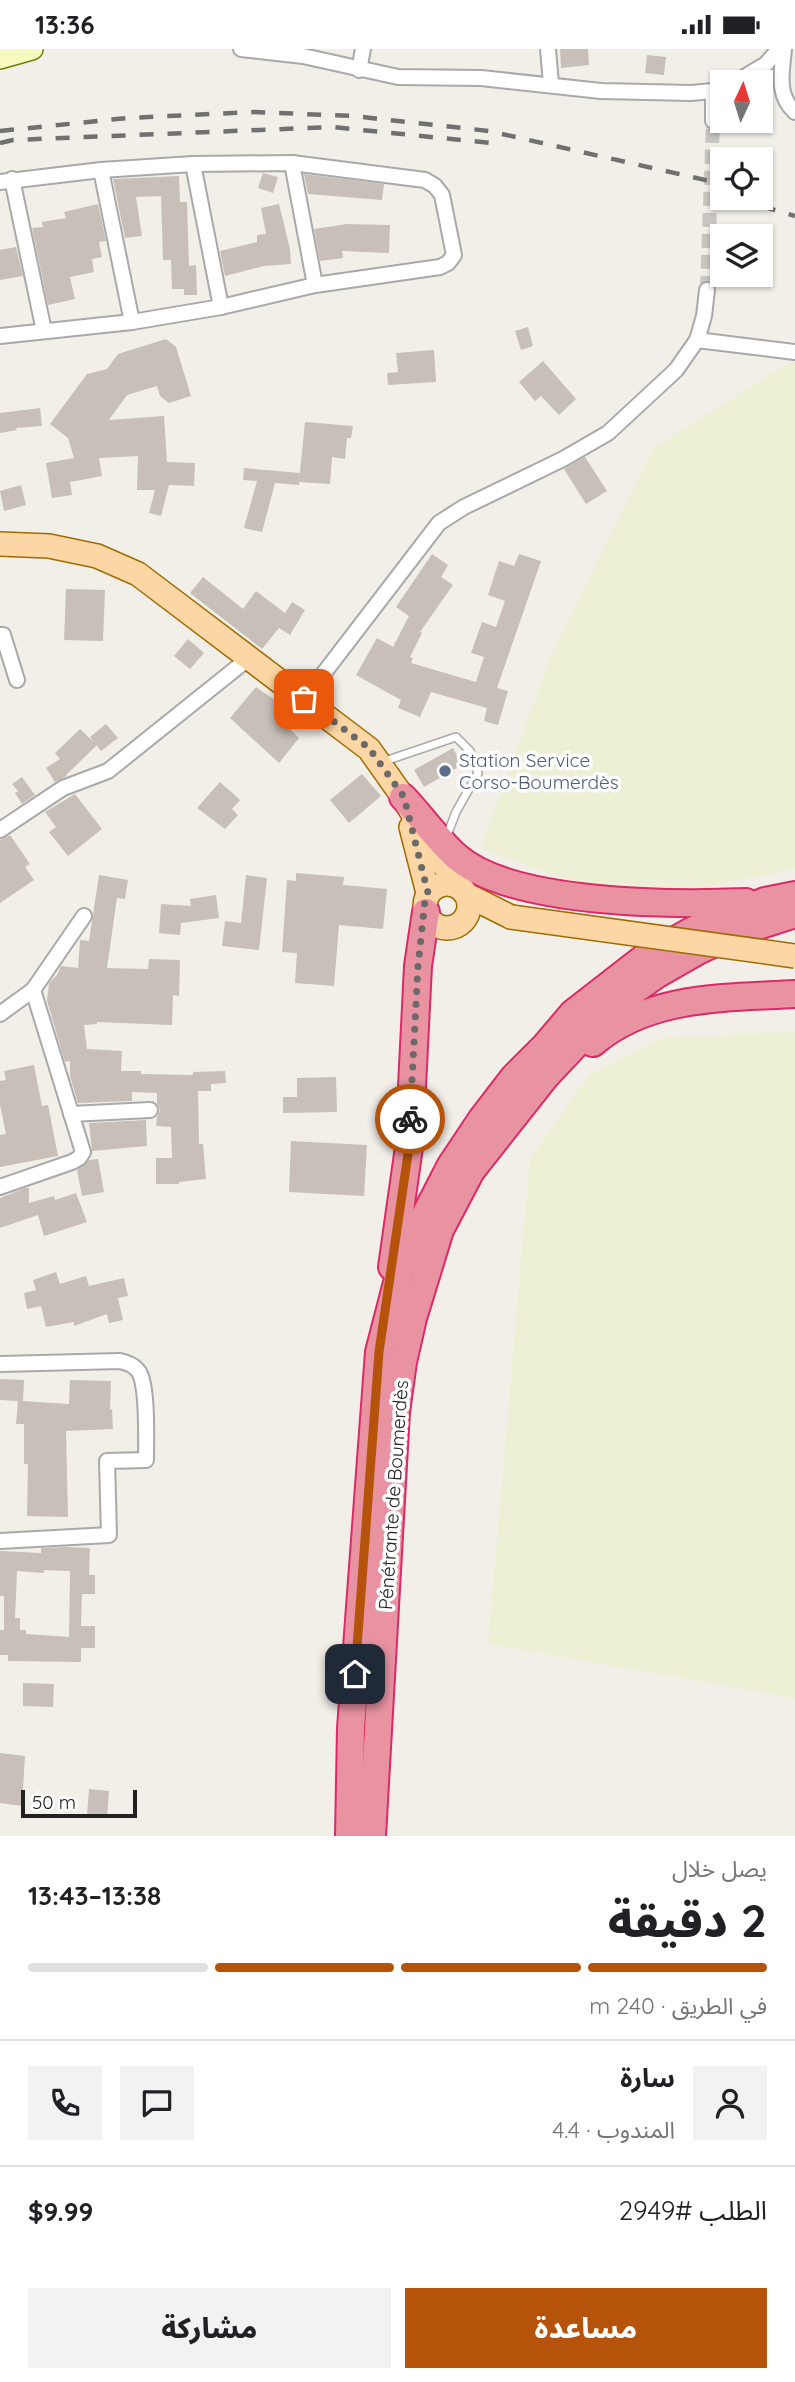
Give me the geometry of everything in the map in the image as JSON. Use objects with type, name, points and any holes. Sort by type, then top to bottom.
[{"type":"highway","points":[[404,797],[442,851],[484,873],[532,889],[660,903],[765,901]]},
{"type":"highway","name":"Pénétrante de Boumerdès","points":[[349,1836],[351,1728],[379,1352],[399,1275],[421,1223],[451,1165],[481,1120],[514,1077],[573,1013],[645,957],[693,930],[765,901],[795,895]]},
{"type":"highway","points":[[379,1352],[409,1147],[418,966],[427,902]]},
{"type":"highway","name":"Pénétrante de Boumerdès","points":[[372,1836],[397,1412],[403,1362],[413,1318],[440,1230],[471,1171],[546,1076],[612,1006],[656,975],[698,951],[736,933],[795,914]]},
{"type":"highway","points":[[471,1171],[583,1052],[626,1019],[671,1006],[719,999],[795,994]]},
{"type":"main road","points":[[0,544],[49,546],[97,556],[138,574],[369,748],[404,797],[427,902],[435,924],[450,928],[511,917],[795,956]]},
{"type":"main road","points":[[442,851],[467,895],[470,907],[464,921],[450,928]]},
{"type":"main road","points":[[427,902],[437,885],[445,883],[456,885],[467,895],[511,917]]},
{"type":"street","points":[[0,58],[32,49]]},
{"type":"street","points":[[241,49],[303,56],[398,77],[481,78],[601,90],[710,90]]},
{"type":"street","points":[[359,70],[363,49]]},
{"type":"street","points":[[548,49],[551,84]]},
{"type":"street","points":[[756,70],[781,49]]},
{"type":"street","points":[[781,49],[781,87],[787,105],[795,113]]},
{"type":"street","points":[[292,163],[315,285]]},
{"type":"street","points":[[0,336],[132,322],[220,307],[315,285],[440,267],[448,263],[454,255],[442,195],[435,186],[425,180],[292,163],[193,164],[101,170],[6,181],[44,331]]},
{"type":"street","points":[[193,164],[220,307]]},
{"type":"street","points":[[101,170],[132,322]]},
{"type":"street","points":[[304,699],[439,523],[464,507],[562,459],[608,433],[676,370],[697,339],[704,316],[707,290]]},
{"type":"street","points":[[697,339],[795,352]]},
{"type":"street","points":[[0,635],[3,635],[11,654],[17,681]]},
{"type":"street","points":[[0,830],[64,788],[108,771],[249,658]]},
{"type":"street","points":[[0,1014],[33,990],[84,916]]},
{"type":"street","points":[[0,1187],[79,1158],[83,1152],[33,990]]},
{"type":"street","points":[[71,1114],[150,1109]]},
{"type":"street","points":[[0,1364],[120,1361],[130,1364],[138,1371],[144,1383],[146,1460],[107,1461],[109,1535],[0,1541]]},
{"type":"lane","points":[[379,763],[456,737],[470,751],[478,773],[456,812],[442,851]]},
{"type":"green space","points":[[795,359],[795,869],[686,891],[578,884],[481,848],[549,661],[653,448]]},
{"type":"green space","points":[[795,1032],[795,1698],[488,1644],[530,1159],[589,1075],[665,1037]]},
{"type":"building","points":[[560,49],[588,49],[589,65],[561,68]]},
{"type":"building","points":[[647,55],[666,57],[664,75],[645,73]]},
{"type":"building","points":[[263,173],[278,177],[273,193],[258,188]]},
{"type":"building","points":[[304,174],[384,184],[382,200],[308,194]]},
{"type":"building","points":[[179,176],[180,202],[187,202],[189,266],[196,265],[197,295],[184,295],[184,289],[172,289],[171,260],[163,260],[161,196],[136,197],[142,236],[125,238],[113,179]]},
{"type":"building","points":[[98,204],[106,241],[99,242],[102,257],[92,259],[94,272],[70,277],[75,299],[48,305],[32,228],[43,227],[42,222],[66,218],[64,212]]},
{"type":"building","points":[[279,204],[291,264],[264,266],[225,276],[220,251],[257,242],[257,235],[266,234],[261,208]]},
{"type":"building","points":[[347,224],[390,225],[389,253],[342,251],[343,258],[320,261],[314,229]]},
{"type":"building","points":[[16,247],[23,276],[0,280],[0,250]]},
{"type":"building","points":[[528,327],[533,346],[521,350],[515,331]]},
{"type":"building","points":[[166,339],[176,347],[191,396],[169,403],[160,396],[157,386],[127,395],[109,420],[164,416],[167,462],[195,463],[194,486],[169,485],[161,516],[149,513],[155,490],[137,490],[138,456],[99,458],[102,476],[70,482],[72,495],[52,498],[46,463],[74,458],[68,438],[50,424],[87,374],[107,369],[118,354]]},
{"type":"building","points":[[434,350],[436,382],[388,385],[387,373],[398,372],[396,353]]},
{"type":"building","points":[[543,361],[576,399],[559,415],[541,396],[535,401],[519,382]]},
{"type":"building","points":[[40,408],[42,426],[16,428],[17,430],[0,433],[0,413]]},
{"type":"building","points":[[305,422],[353,426],[351,438],[347,438],[345,459],[332,457],[330,484],[299,482]]},
{"type":"building","points":[[585,457],[607,491],[586,504],[564,469]]},
{"type":"building","points":[[244,468],[300,473],[299,485],[275,483],[262,532],[244,528],[257,481],[243,480]]},
{"type":"building","points":[[21,485],[26,505],[4,511],[0,491]]},
{"type":"building","points":[[432,554],[448,565],[441,577],[453,585],[420,632],[422,633],[410,657],[413,658],[411,663],[476,682],[484,657],[471,653],[482,622],[496,627],[505,601],[488,595],[499,561],[514,566],[519,554],[541,561],[497,688],[508,691],[498,725],[484,721],[487,708],[431,692],[420,717],[398,708],[401,700],[356,675],[377,638],[393,647],[409,616],[396,607]]},
{"type":"building","points":[[203,577],[243,609],[256,591],[285,613],[292,602],[305,610],[290,635],[279,628],[262,649],[190,593]]},
{"type":"building","points":[[66,589],[105,590],[103,641],[64,640]]},
{"type":"building","points":[[188,639],[204,653],[190,669],[174,656]]},
{"type":"building","points":[[256,687],[279,703],[275,714],[299,738],[279,763],[230,718]]},
{"type":"building","points":[[106,724],[118,738],[101,751],[90,737]]},
{"type":"building","points":[[80,729],[97,745],[67,776],[55,782],[46,768],[60,759],[55,753]]},
{"type":"building","points":[[453,748],[462,765],[424,787],[414,770]]},
{"type":"building","points":[[362,774],[381,796],[349,823],[330,800]]},
{"type":"building","points":[[22,777],[35,795],[22,804],[15,793],[18,791],[12,784]]},
{"type":"building","points":[[220,782],[240,800],[232,809],[238,815],[225,829],[197,808]]},
{"type":"building","points":[[75,794],[102,829],[68,856],[49,832],[56,827],[45,812]]},
{"type":"building","points":[[10,835],[30,864],[25,867],[34,880],[0,903],[0,840]]},
{"type":"building","points":[[296,873],[344,877],[343,885],[387,889],[383,929],[339,925],[334,986],[295,983],[297,953],[282,952],[287,880],[296,881]]},
{"type":"building","points":[[99,875],[128,880],[125,899],[117,898],[107,968],[148,969],[149,959],[180,960],[179,996],[173,995],[172,1025],[97,1022],[84,1025],[87,1049],[122,1051],[121,1071],[193,1075],[193,1072],[225,1071],[226,1083],[211,1084],[211,1091],[198,1091],[199,1144],[203,1144],[206,1179],[179,1184],[156,1184],[156,1158],[172,1158],[171,1127],[156,1126],[160,1110],[157,1093],[132,1092],[132,1101],[78,1103],[70,1076],[70,1061],[65,1062],[47,1001],[49,983],[61,966],[78,968],[80,940],[89,941]]},
{"type":"building","points":[[246,875],[267,878],[259,950],[222,946],[225,921],[241,923]]},
{"type":"building","points":[[216,895],[219,918],[181,923],[180,935],[159,933],[161,904],[191,906],[190,899]]},
{"type":"building","points":[[34,1065],[42,1106],[48,1105],[58,1156],[0,1167],[0,1135],[6,1134],[0,1105],[0,1081],[6,1080],[4,1071]]},
{"type":"building","points":[[336,1077],[337,1112],[283,1113],[283,1097],[297,1097],[297,1078]]},
{"type":"building","points":[[146,1120],[147,1146],[92,1151],[89,1123]]},
{"type":"building","points":[[291,1141],[367,1145],[364,1196],[289,1192]]},
{"type":"building","points":[[98,1159],[104,1192],[82,1196],[77,1170],[89,1160]]},
{"type":"building","points":[[29,1188],[29,1203],[54,1196],[55,1200],[76,1193],[87,1222],[44,1236],[38,1215],[0,1228],[0,1198]]},
{"type":"building","points":[[56,1272],[60,1284],[86,1276],[89,1286],[124,1278],[128,1296],[118,1298],[123,1320],[109,1323],[107,1314],[74,1326],[74,1322],[46,1327],[41,1306],[27,1309],[24,1293],[36,1290],[33,1280]]},
{"type":"building","points":[[0,1379],[24,1380],[23,1401],[69,1404],[70,1380],[111,1381],[110,1410],[112,1409],[113,1429],[66,1431],[68,1517],[27,1516],[28,1464],[24,1464],[24,1424],[16,1424],[18,1401],[0,1400]]},
{"type":"building","points":[[41,1548],[90,1548],[89,1575],[95,1575],[95,1594],[82,1594],[81,1626],[95,1626],[95,1648],[81,1648],[81,1662],[8,1661],[8,1655],[0,1655],[0,1630],[4,1630],[4,1596],[0,1596],[0,1551],[41,1553]],"holes":[[[17,1571],[70,1571],[69,1637],[26,1634],[26,1630],[20,1630],[20,1618],[15,1618]]]},
{"type":"building","points":[[23,1683],[54,1684],[53,1707],[23,1706]]},
{"type":"building","points":[[0,1753],[25,1756],[22,1806],[0,1803]]},
{"type":"building","points":[[89,1789],[109,1791],[107,1817],[87,1815]]},
{"type":"tunnel","points":[[707,290],[713,133]]},
{"type":"railway","points":[[0,131],[127,118],[254,112],[353,116],[489,131],[710,181]]},
{"type":"railway","points":[[0,143],[13,140],[332,127],[501,144]]},
{"type":"railway","points":[[773,209],[795,216]]},
{"type":"way so far","points":[[304,699],[369,748],[404,797],[428,893],[418,966],[410,1119]]},
{"type":"place","name":"Station Service Corso-Boumerdès","points":[[445,771]]},
{"type":"route","points":[[355,1674],[379,1352],[409,1147],[410,1119]]}]
